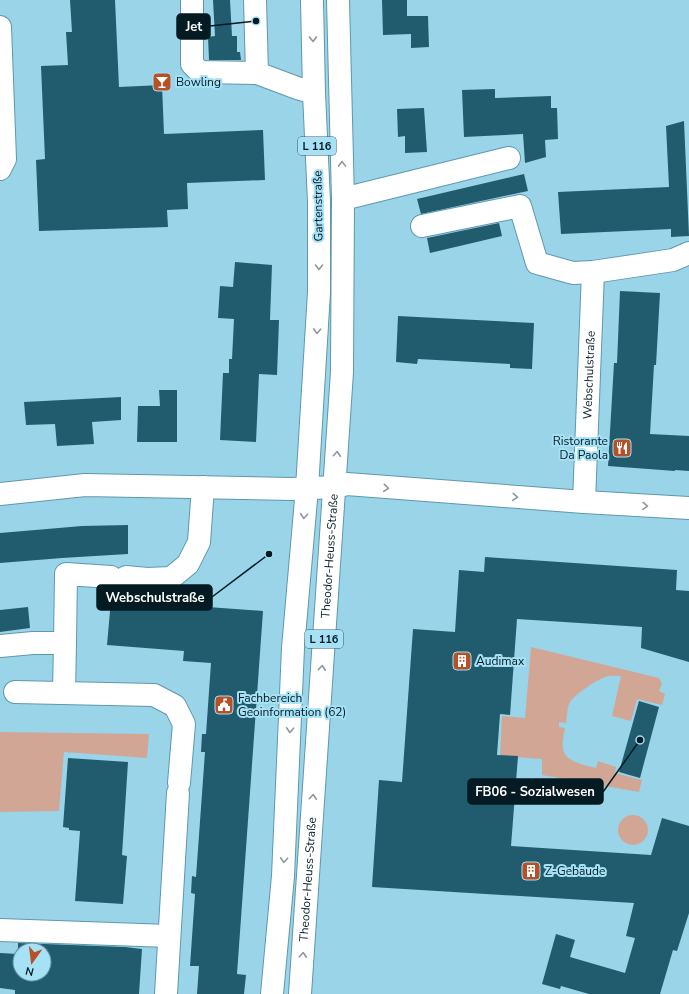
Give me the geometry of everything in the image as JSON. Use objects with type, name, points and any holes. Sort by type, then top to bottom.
[{"type":"main road","points":[[192,0],[192,64],[200,72],[257,73],[297,88],[314,92]]},
{"type":"main road","points":[[255,0],[257,73]]},
{"type":"main road","name":"Gartenstraße","points":[[312,0],[319,202],[319,292]]},
{"type":"main road","name":"Gartenstraße","points":[[338,0],[343,285]]},
{"type":"main road","points":[[0,27],[5,159],[0,169]]},
{"type":"main road","name":"Gartenstraße","points":[[342,199],[509,158]]},
{"type":"main road","points":[[422,226],[520,206],[537,263],[573,273],[593,272],[673,260],[689,253]]},
{"type":"main road","name":"Webschulstraße","points":[[584,502],[593,272]]},
{"type":"main road","name":"Theodor-Heuss-Straße","points":[[300,994],[341,486],[343,285]]},
{"type":"main road","name":"Theodor-Heuss-Straße","points":[[272,994],[283,876],[293,648],[306,488],[319,292]]},
{"type":"main road","points":[[0,494],[85,485],[306,488],[341,486],[689,508]]},
{"type":"main road","points":[[64,692],[66,574],[148,579],[171,578],[188,564],[199,542],[203,487]]},
{"type":"main road","points":[[0,646],[33,643],[65,643]]},
{"type":"main road","points":[[14,692],[154,695],[175,706],[184,724],[166,994]]},
{"type":"main road","points":[[0,930],[169,936]]},
{"type":"shaded area","points":[[531,647],[659,678],[662,684],[659,691],[665,694],[662,705],[637,699],[631,721],[612,716],[621,676],[607,676],[579,693],[569,704],[566,723],[559,722],[559,727],[565,728],[563,745],[564,752],[567,756],[575,762],[596,768],[598,761],[616,767],[615,773],[642,780],[639,792],[542,775],[542,759],[500,756],[502,716],[525,718]]},
{"type":"shaded area","points":[[0,732],[149,734],[147,758],[64,752],[59,811],[0,812]]},
{"type":"shaded area","points":[[633,815],[639,816],[647,824],[647,836],[639,844],[633,845],[627,844],[619,836],[618,830],[619,824],[627,816]]},
{"type":"building","points":[[70,0],[115,0],[119,87],[162,85],[164,134],[263,130],[265,180],[187,183],[188,209],[167,210],[168,227],[39,231],[36,160],[45,159],[41,66],[68,65],[66,32],[72,32]]},
{"type":"building","points":[[213,0],[230,0],[232,36],[237,36],[237,52],[240,52],[241,60],[209,60],[208,37],[215,36]]},
{"type":"building","points":[[382,0],[407,0],[407,16],[428,16],[429,47],[411,48],[411,34],[383,35]]},
{"type":"building","points":[[495,89],[495,98],[551,96],[551,108],[557,108],[558,139],[545,140],[546,157],[525,163],[523,134],[464,137],[462,90]]},
{"type":"building","points":[[424,108],[427,152],[405,153],[405,136],[398,137],[397,109]]},
{"type":"building","points":[[684,121],[689,236],[671,237],[671,229],[561,234],[558,192],[669,187],[666,126]]},
{"type":"building","points":[[524,174],[528,191],[421,214],[417,199]]},
{"type":"building","points":[[499,223],[502,236],[430,253],[427,238]]},
{"type":"building","points":[[235,262],[272,265],[270,320],[279,320],[277,375],[259,374],[256,442],[220,440],[223,373],[229,373],[229,359],[232,359],[234,319],[218,318],[220,286],[233,287]]},
{"type":"building","points":[[620,291],[660,293],[650,434],[689,436],[689,471],[608,466],[614,363],[617,363]]},
{"type":"building","points":[[398,316],[534,323],[532,369],[510,368],[510,364],[418,359],[417,364],[396,362]]},
{"type":"building","points":[[159,390],[177,390],[177,442],[137,442],[138,406],[160,406]]},
{"type":"building","points":[[121,397],[121,420],[92,422],[94,444],[57,446],[55,424],[26,425],[24,402]]},
{"type":"building","points":[[128,525],[128,554],[0,563],[0,533],[82,526]]},
{"type":"building","points":[[485,557],[677,570],[676,590],[689,591],[689,662],[641,648],[642,627],[517,619],[510,715],[500,714],[497,755],[518,756],[511,846],[651,855],[662,818],[689,826],[689,913],[677,951],[673,950],[660,994],[589,994],[561,986],[560,989],[542,984],[556,934],[575,940],[570,957],[625,973],[635,938],[626,936],[634,903],[372,887],[379,780],[402,782],[413,629],[455,632],[459,570],[484,572]]},
{"type":"building","points":[[111,600],[263,611],[237,974],[246,975],[244,994],[197,994],[199,966],[190,966],[195,894],[191,893],[192,876],[196,877],[205,752],[201,752],[202,734],[206,734],[211,663],[183,661],[184,651],[107,645]]},
{"type":"building","points":[[28,607],[30,628],[0,632],[0,610]]},
{"type":"building","points":[[639,701],[659,707],[640,778],[619,772]]},
{"type":"building","points":[[68,758],[128,762],[122,855],[127,856],[123,904],[75,901],[80,831],[69,830],[69,828],[63,827]]},
{"type":"building","points":[[52,944],[142,949],[139,994],[15,994],[15,990],[0,988],[0,953],[12,954],[12,982],[52,982]]},
{"type":"place","name":"Jet","points":[[256,21]]},
{"type":"place","name":"Bowling","points":[[162,82]]},
{"type":"place","name":"Ristorante Da Paola","points":[[622,448]]},
{"type":"place","name":"Webschulstraße","points":[[269,554]]},
{"type":"place","name":"Audimax","points":[[462,661]]},
{"type":"place","name":"Fachbereich Geoinformation (62)","points":[[224,705]]},
{"type":"place","name":"FB06 - Sozialwesen","points":[[640,740]]},
{"type":"place","name":"Z-Gebäude","points":[[531,871]]}]
